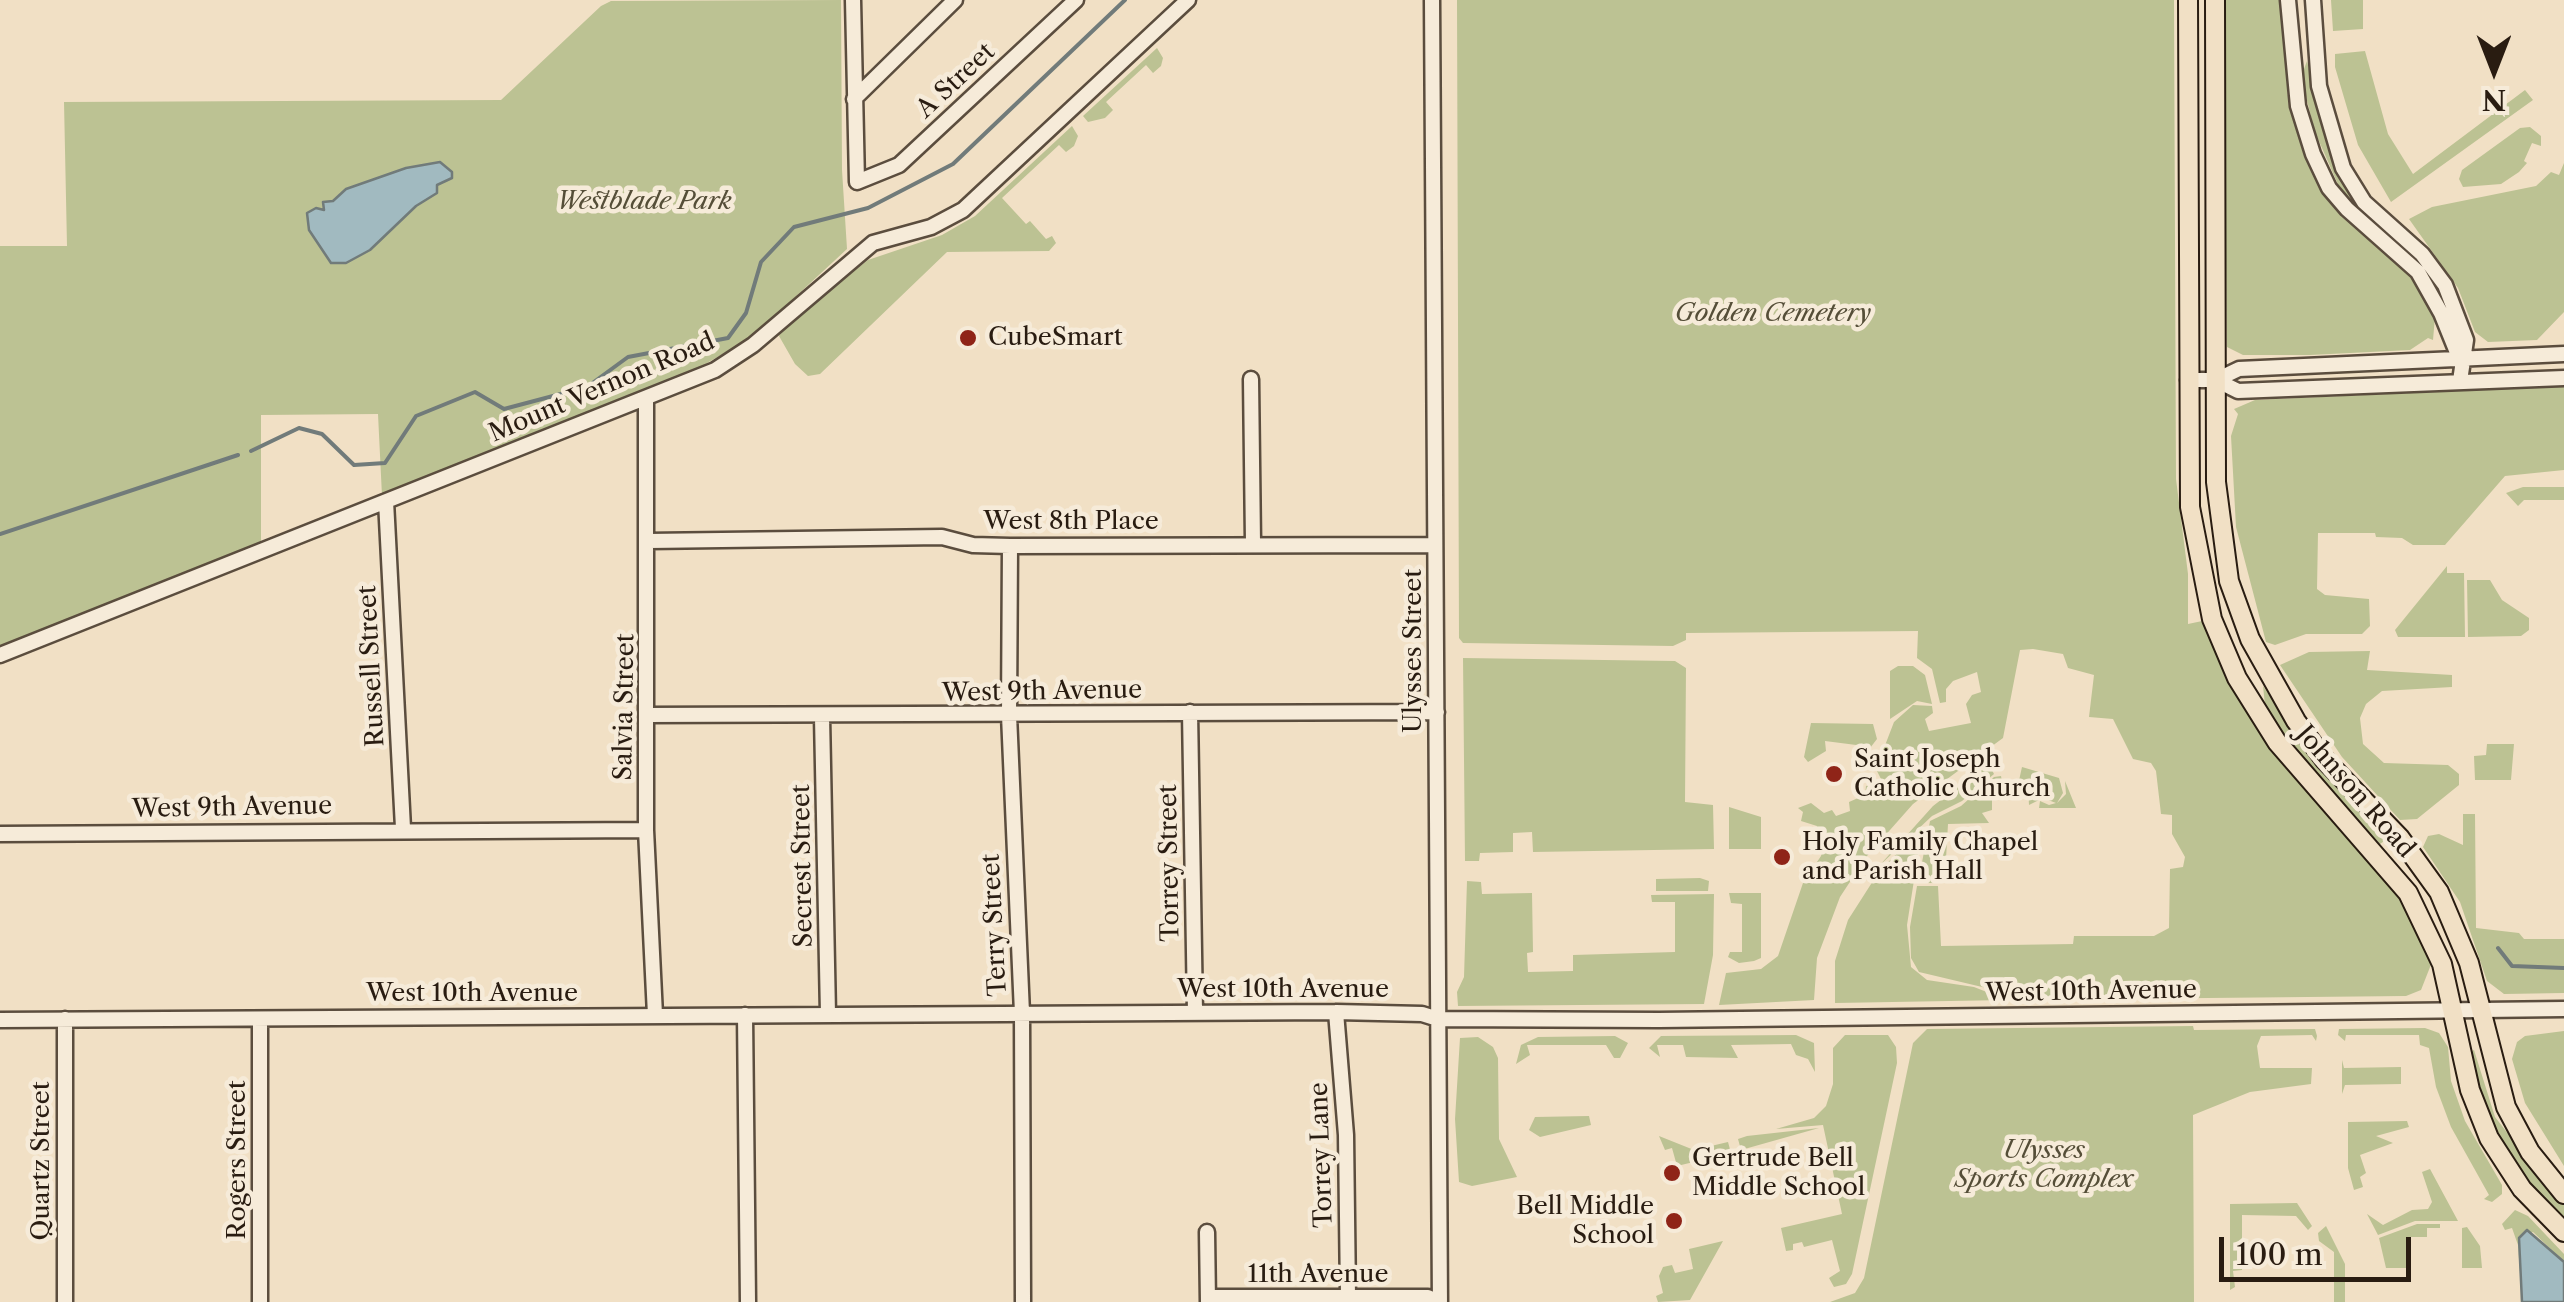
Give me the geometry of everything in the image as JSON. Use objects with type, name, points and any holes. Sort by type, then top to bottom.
[{"type":"main road","name":"Johnson Road","points":[[2188,0],[2192,533],[2223,649],[2249,700],[2292,763],[2408,893],[2434,942],[2470,1090],[2489,1138],[2522,1188],[2564,1232]]},
{"type":"main road","name":"Johnson Road","points":[[2215,0],[2217,506],[2229,580],[2245,626],[2296,721],[2324,759],[2400,838],[2439,892],[2462,941],[2506,1107],[2530,1152],[2564,1194]]},
{"type":"street","points":[[853,0],[854,99]]},
{"type":"street","points":[[854,99],[955,0]]},
{"type":"street","name":"A Street","points":[[854,99],[857,182],[899,164],[1076,0]]},
{"type":"street","name":"Mount Vernon Road","points":[[0,654],[241,555],[715,370],[753,345],[873,243],[931,228],[963,210],[1188,0]]},
{"type":"street","name":"Ulysses Street","points":[[1432,0],[1436,1300]]},
{"type":"street","points":[[2288,0],[2298,106],[2312,154],[2329,188],[2380,227]]},
{"type":"street","points":[[2313,0],[2319,86],[2344,168],[2380,227],[2418,272],[2441,312],[2460,360],[2460,381]]},
{"type":"street","points":[[2188,380],[2216,380],[2239,369],[2564,354]]},
{"type":"street","points":[[2216,380],[2238,391],[2564,378]]},
{"type":"street","points":[[1251,379],[1253,543]]},
{"type":"street","name":"Salvia Street","points":[[646,400],[646,830],[655,1015]]},
{"type":"street","name":"Russell Street","points":[[386,501],[404,828]]},
{"type":"street","name":"West 8th Place","points":[[649,542],[942,536],[974,545],[1010,546],[1436,545]]},
{"type":"street","name":"Terry Street","points":[[1010,546],[1008,715],[1022,1013],[1023,1302]]},
{"type":"street","name":"Torrey Street","points":[[1190,712],[1196,1012]]},
{"type":"street","name":"West 9th Avenue","points":[[648,715],[1436,712]]},
{"type":"street","name":"Secrest Street","points":[[822,717],[828,1014]]},
{"type":"street","name":"West 9th Avenue","points":[[0,834],[404,828],[646,830]]},
{"type":"street","name":"West 10th Avenue","points":[[0,1020],[1336,1012],[1422,1014],[1438,1020],[2564,1009]]},
{"type":"street","name":"Torrey Lane","points":[[1336,1012],[1346,1135],[1348,1297]]},
{"type":"street","points":[[746,1014],[748,1302]]},
{"type":"street","name":"Rogers Street","points":[[260,1018],[260,1302]]},
{"type":"street","name":"Quartz Street","points":[[64,1020],[65,1302]]},
{"type":"street","points":[[1207,1232],[1208,1300]]},
{"type":"street","name":"11th Avenue","points":[[1208,1300],[1436,1300]]},
{"type":"green space","name":"Westblade Park","points":[[841,0],[842,170],[847,249],[752,337],[688,374],[382,496],[378,414],[261,415],[261,543],[0,646],[0,246],[67,246],[64,102],[501,100],[611,1]]},
{"type":"green space","name":"Golden Cemetery","points":[[1457,0],[2174,0],[2176,479],[2188,574],[2188,624],[2207,620],[2254,723],[2287,770],[2398,893],[2432,962],[2421,990],[2406,996],[2010,1000],[1999,991],[1919,972],[1911,958],[1910,927],[1917,886],[1938,886],[1941,946],[2073,944],[2074,936],[2154,936],[2169,928],[2170,869],[2183,867],[2185,857],[2172,834],[2172,815],[2161,814],[2156,771],[2151,763],[2133,759],[2113,719],[2089,717],[2094,675],[2068,668],[2063,654],[2033,649],[2020,650],[2003,738],[1913,804],[1867,856],[1840,897],[1817,958],[1814,1000],[1719,1005],[1726,973],[1761,969],[1778,956],[1803,883],[1821,856],[1825,841],[1814,837],[1817,826],[1801,821],[1803,812],[1798,808],[1811,803],[1824,813],[1832,810],[1836,816],[1850,811],[1849,802],[1865,795],[1866,786],[1883,783],[1872,761],[1866,766],[1884,748],[1894,722],[1913,705],[1932,706],[1933,713],[1925,719],[1929,731],[1971,723],[1966,704],[1972,695],[1981,692],[1977,672],[1953,681],[1946,689],[1946,702],[1940,703],[1932,669],[1917,658],[1918,631],[1686,633],[1686,640],[1673,646],[1463,643],[1459,638]]},
{"type":"green space","points":[[2223,0],[2280,0],[2288,96],[2308,160],[2336,209],[2400,264],[2420,289],[2435,317],[2433,340],[2428,338],[2410,350],[2310,355],[2243,355],[2227,347]]},
{"type":"green space","points":[[2331,0],[2363,0],[2363,29],[2333,31]]},
{"type":"green space","points":[[1157,48],[1163,58],[1161,66],[1153,73],[1146,65],[1106,102],[1113,110],[1105,118],[1088,122],[1083,116]]},
{"type":"green space","points":[[2365,51],[2388,134],[2413,174],[2525,90],[2533,100],[2391,202],[2358,145],[2335,67],[2335,54]]},
{"type":"green space","points":[[2307,61],[2321,121],[2358,206],[2340,189],[2315,132],[2301,77]]},
{"type":"green space","points":[[1072,126],[1078,136],[1074,146],[1066,152],[1059,145],[1002,198],[1026,224],[1030,221],[1046,239],[1052,236],[1056,243],[1049,251],[947,252],[820,374],[808,376],[795,364],[779,336],[782,328],[868,260],[942,235],[975,216]]},
{"type":"green space","points":[[2530,127],[2541,136],[2541,146],[2532,143],[2524,161],[2527,163],[2519,172],[2501,184],[2463,187],[2459,179],[2462,170],[2520,128]]},
{"type":"green space","points":[[2564,163],[2564,312],[2537,340],[2488,342],[2475,332],[2458,288],[2409,219],[2432,207],[2536,186],[2551,172],[2559,175]]},
{"type":"green space","points":[[2564,386],[2564,470],[2505,476],[2445,545],[2413,545],[2402,538],[2376,537],[2375,533],[2318,533],[2317,589],[2325,595],[2369,599],[2370,626],[2362,634],[2306,634],[2275,645],[2266,642],[2236,527],[2231,436],[2238,414],[2234,409],[2255,400]]},
{"type":"green space","points":[[2523,487],[2564,487],[2564,500],[2524,500],[2518,506],[2506,493]]},
{"type":"green space","points":[[2447,566],[2447,573],[2464,573],[2465,637],[2398,637],[2395,630]]},
{"type":"green space","points":[[2467,580],[2490,580],[2502,600],[2529,618],[2529,630],[2521,636],[2468,637]]},
{"type":"green space","points":[[2370,651],[2367,670],[2452,675],[2452,687],[2382,691],[2366,704],[2360,718],[2363,744],[2384,763],[2448,765],[2459,774],[2459,785],[2417,819],[2400,820],[2342,757],[2280,665],[2309,652]]},
{"type":"green space","points":[[1463,658],[1675,661],[1686,668],[1685,802],[1713,805],[1714,849],[1533,852],[1532,832],[1513,833],[1513,852],[1480,853],[1479,861],[1465,861]]},
{"type":"green space","points":[[1898,666],[1913,666],[1925,675],[1932,704],[1917,701],[1890,719],[1890,671]]},
{"type":"green space","points":[[2263,686],[2313,760],[2387,839],[2380,844],[2292,748],[2265,705]]},
{"type":"green space","points":[[1811,723],[1873,724],[1877,739],[1860,761],[1864,746],[1825,741],[1826,751],[1808,762],[1804,757]]},
{"type":"green space","points":[[2487,744],[2514,744],[2511,780],[2475,780],[2474,756],[2486,755]]},
{"type":"green space","points":[[2022,767],[2059,778],[2063,793],[2057,803],[2066,794],[2065,781],[2076,808],[2039,808],[2040,801],[2056,803],[2043,798],[2029,805],[2028,786],[2018,785]]},
{"type":"green space","points":[[1991,768],[1994,774],[1962,801],[1932,816],[1879,866],[1933,806],[1980,770]]},
{"type":"green space","points":[[2001,776],[2003,787],[1992,788],[1992,810],[1982,813],[1989,823],[1948,824],[1945,876],[1939,876],[1939,883],[1918,883],[1930,821],[1961,806],[1994,777]]},
{"type":"green space","points":[[1729,807],[1761,817],[1761,849],[1729,849]]},
{"type":"green space","points":[[2463,814],[2475,814],[2476,928],[2519,933],[2524,939],[2564,939],[2564,993],[2504,994],[2487,981],[2460,902],[2423,847],[2428,836],[2439,834],[2463,845]]},
{"type":"green space","points":[[1922,829],[1907,925],[1911,967],[1927,980],[1974,987],[2007,1000],[1835,1003],[1835,961],[1848,920],[1880,870]]},
{"type":"green space","points":[[1656,879],[1709,881],[1708,891],[1656,891]]},
{"type":"green space","points":[[1467,881],[1481,882],[1482,894],[1532,893],[1533,952],[1527,953],[1528,972],[1573,971],[1573,955],[1675,952],[1675,902],[1652,902],[1651,895],[1714,894],[1713,955],[1704,1004],[1458,1006],[1457,992],[1464,977]]},
{"type":"green space","points":[[1729,893],[1761,893],[1761,958],[1754,961],[1739,963],[1728,957],[1730,952],[1742,952],[1742,904],[1731,903]]},
{"type":"green space","name":"Ulysses Sports Complex","points":[[2193,1026],[2194,1030],[2315,1029],[2317,1036],[2316,1041],[2312,1035],[2261,1036],[2257,1046],[2260,1068],[2312,1068],[2311,1084],[2250,1092],[2193,1115],[2194,1302],[1830,1302],[1855,1293],[1864,1278],[1913,1043],[1927,1029]]},
{"type":"green space","points":[[2425,1028],[2439,1033],[2448,1047],[2451,1081],[2465,1121],[2502,1185],[2502,1194],[2492,1202],[2484,1199],[2489,1195],[2451,1127],[2436,1087],[2429,1048],[2420,1045],[2419,1035],[2346,1035],[2345,1041],[2338,1035],[2339,1029]]},
{"type":"green space","points":[[2564,1031],[2564,1166],[2525,1103],[2512,1059],[2517,1042],[2525,1036]]},
{"type":"green space","points":[[1796,1035],[1814,1043],[1815,1072],[1808,1059],[1796,1055],[1791,1044],[1731,1045],[1738,1058],[1686,1057],[1683,1045],[1657,1045],[1660,1057],[1649,1048],[1661,1036]]},
{"type":"green space","points":[[1845,1035],[1888,1035],[1896,1047],[1897,1063],[1852,1274],[1846,1284],[1834,1287],[1829,1278],[1840,1271],[1832,1240],[1804,1247],[1802,1242],[1793,1244],[1793,1250],[1786,1251],[1781,1228],[1842,1214],[1823,1125],[1776,1129],[1814,1118],[1826,1106],[1833,1084],[1833,1048]]},
{"type":"green space","points":[[1615,1036],[1628,1043],[1620,1058],[1614,1058],[1606,1045],[1527,1045],[1530,1055],[1516,1064],[1521,1045],[1538,1037]]},
{"type":"green space","points":[[1478,1037],[1493,1047],[1498,1058],[1499,1139],[1517,1177],[1472,1186],[1459,1182],[1455,1119],[1460,1038]]},
{"type":"green space","points":[[2474,1050],[2495,1117],[2564,1205],[2564,1221],[2530,1186],[2498,1138],[2477,1086],[2470,1052]]},
{"type":"green space","points":[[2342,1060],[2344,1068],[2401,1067],[2401,1084],[2345,1085],[2342,1094]]},
{"type":"green space","points":[[1589,1116],[1591,1125],[1540,1137],[1529,1130],[1535,1117]]},
{"type":"green space","points":[[2407,1121],[2409,1127],[2376,1136],[2393,1143],[2360,1155],[2366,1173],[2360,1177],[2363,1187],[2354,1190],[2348,1168],[2348,1122]]},
{"type":"green space","points":[[1819,1128],[1741,1150],[1738,1139],[1747,1136]]},
{"type":"green space","points":[[1659,1136],[1694,1150],[1728,1142],[1731,1153],[1677,1166],[1672,1148],[1665,1150]]},
{"type":"green space","points":[[2430,1169],[2458,1221],[2415,1221],[2378,1235],[2367,1214],[2383,1225],[2412,1210],[2428,1209],[2432,1202],[2422,1172]]},
{"type":"green space","points":[[2297,1203],[2312,1226],[2308,1230],[2296,1216],[2242,1215],[2242,1270],[2233,1271],[2235,1287],[2230,1290],[2230,1204]]},
{"type":"green space","points":[[2515,1210],[2528,1216],[2564,1254],[2564,1262],[2533,1232],[2519,1238],[2522,1302],[2518,1245],[2512,1228],[2505,1230],[2502,1224]]},
{"type":"green space","points":[[2417,1224],[2440,1224],[2440,1228],[2427,1228],[2427,1237],[2408,1237],[2406,1268],[2386,1268],[2379,1238]]},
{"type":"green space","points":[[2326,1226],[2345,1264],[2345,1302],[2334,1302],[2334,1252],[2319,1241],[2318,1233]]},
{"type":"green space","points":[[2467,1227],[2480,1246],[2482,1268],[2462,1268],[2462,1228]]},
{"type":"green space","points":[[1723,1241],[1690,1300],[1658,1302],[1656,1296],[1663,1293],[1659,1276],[1663,1267],[1672,1265],[1675,1273],[1693,1269],[1689,1249]]},
{"type":"water","points":[[440,162],[452,172],[452,178],[437,185],[437,193],[416,206],[370,250],[346,263],[331,263],[309,230],[307,213],[316,208],[324,210],[323,202],[333,201],[346,189],[406,168]]},
{"type":"water","points":[[2527,1230],[2564,1262],[2564,1302],[2522,1302],[2519,1238]]},
{"type":"waterway","points":[[251,451],[299,428],[322,434],[354,465],[385,463],[416,416],[475,392],[504,409],[587,387],[628,357],[728,338],[746,313],[761,262],[794,227],[868,208],[953,164],[1125,0]]},
{"type":"waterway","points":[[0,534],[238,455]]},
{"type":"waterway","points":[[2498,948],[2512,966],[2564,968]]},
{"type":"place","name":"CubeSmart","points":[[968,338]]},
{"type":"place","name":"Saint Joseph Catholic Church","points":[[1834,774]]},
{"type":"place","name":"Holy Family Chapel and Parish Hall","points":[[1782,857]]},
{"type":"place","name":"Gertrude Bell Middle School","points":[[1672,1173]]},
{"type":"place","name":"Bell Middle School","points":[[1674,1221]]}]
